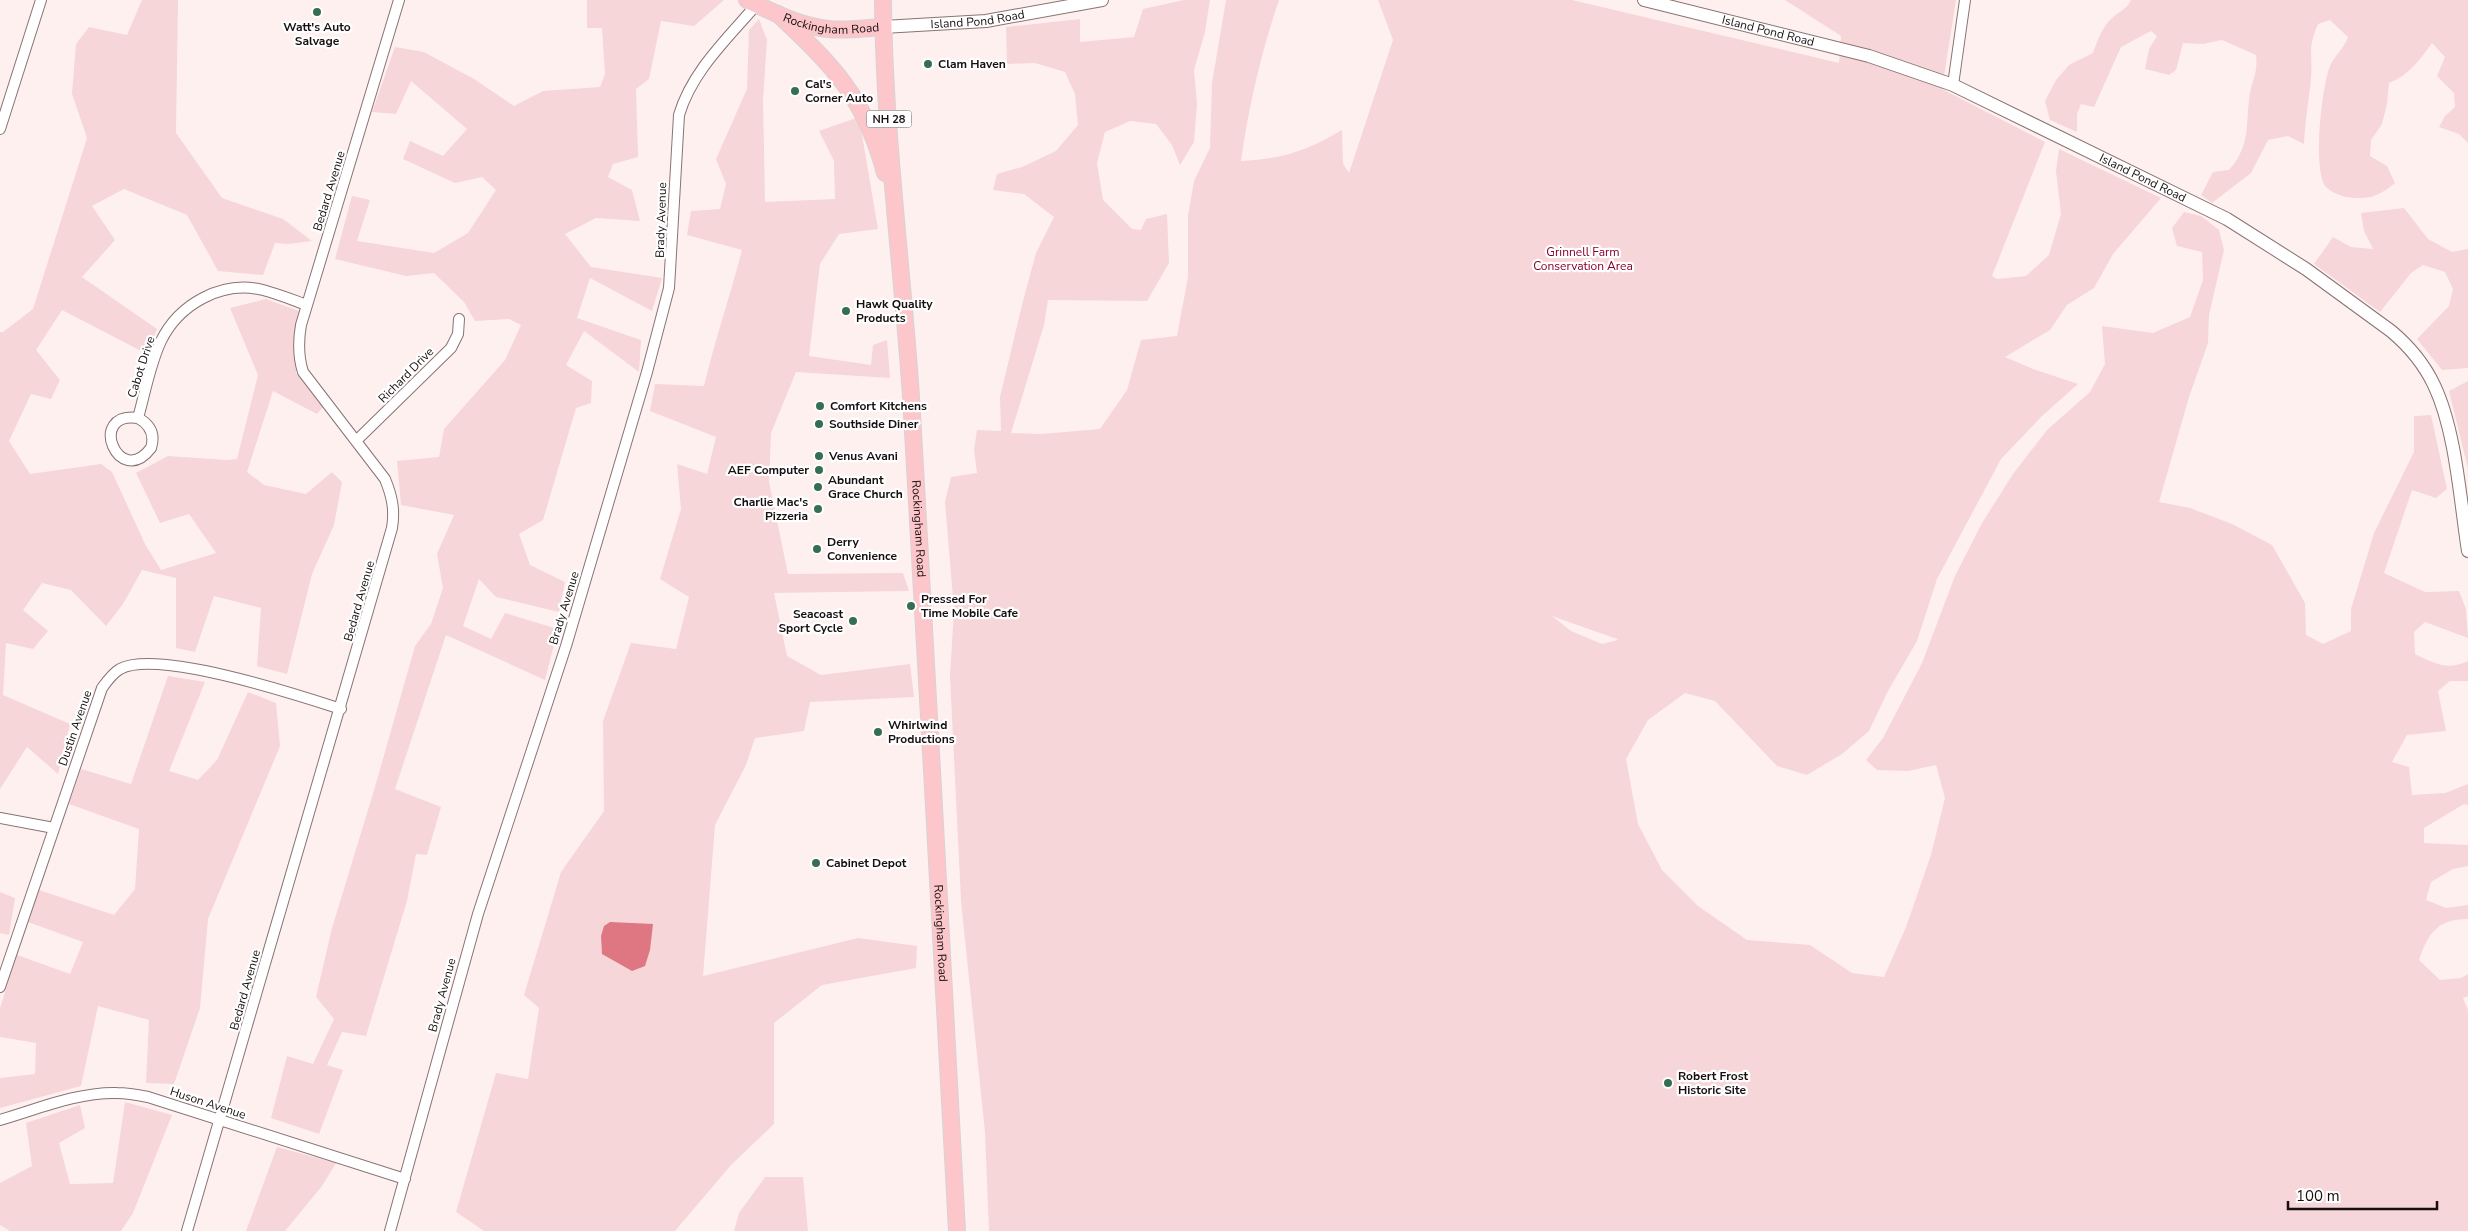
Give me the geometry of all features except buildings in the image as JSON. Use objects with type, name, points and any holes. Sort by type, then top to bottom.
[{"type":"main road","points":[[882,0],[883,27]]},
{"type":"main road","name":"Rockingham Road","points":[[752,2],[778,14],[827,29],[883,27],[894,211],[910,392],[924,612],[957,1231]]},
{"type":"main road","name":"NH 28","points":[[778,14],[836,72],[861,109],[876,141],[894,211]]},
{"type":"street","points":[[0,129],[41,0]]},
{"type":"street","name":"Bedard Avenue","points":[[187,1231],[389,544],[395,514],[392,495],[385,479],[303,372],[299,358],[299,345],[301,326],[307,305],[399,0]]},
{"type":"street","name":"Island Pond Road","points":[[883,27],[986,21],[1102,0]]},
{"type":"street","name":"Island Pond Road","points":[[1644,0],[1869,56],[1953,85],[2234,223],[2314,274],[2401,340],[2426,370],[2442,405],[2449,433],[2468,551]]},
{"type":"street","points":[[1953,85],[1965,0]]},
{"type":"street","name":"Brady Avenue","points":[[390,1231],[478,914],[566,646],[647,372],[672,265],[676,135],[682,106],[698,75],[752,2]]},
{"type":"street","name":"Cabot Drive","points":[[138,418],[162,339],[175,321],[191,305],[219,292],[244,288],[263,290],[307,305]]},
{"type":"street","name":"Richard Drive","points":[[356,441],[451,348],[458,334],[459,319]]},
{"type":"street","name":"Cabot Drive","points":[[125,418],[138,418],[150,427],[152,434],[151,448],[140,458],[125,459],[114,451],[110,439],[111,432],[125,418]]},
{"type":"street","name":"Dustin Avenue","points":[[0,987],[102,688],[120,669],[134,665],[160,665],[192,669],[284,691],[340,709]]},
{"type":"street","points":[[0,818],[54,828]]},
{"type":"street","name":"Huson Avenue","points":[[0,1120],[77,1097],[118,1093],[148,1097],[405,1179]]},
{"type":"green space","points":[[142,0],[178,0],[176,133],[222,198],[283,219],[312,241],[288,244],[275,243],[263,275],[218,271],[187,215],[124,189],[92,206],[115,240],[82,277],[157,329],[147,354],[62,310],[36,350],[60,380],[51,399],[31,394],[9,441],[30,474],[101,464],[112,472],[145,544],[161,570],[216,553],[189,514],[160,523],[136,473],[168,456],[237,459],[258,375],[230,308],[266,299],[299,311],[296,373],[324,406],[317,414],[273,391],[247,472],[264,485],[306,494],[332,472],[342,482],[334,525],[312,574],[287,674],[257,666],[261,608],[214,596],[195,652],[176,648],[176,578],[142,570],[123,604],[106,626],[71,590],[42,583],[23,610],[48,631],[33,649],[6,643],[3,695],[70,724],[58,774],[27,747],[0,789],[0,332],[3,332],[33,309],[87,138],[72,94],[76,44],[89,27],[127,35]]},
{"type":"green space","points":[[587,0],[724,0],[694,26],[661,21],[649,79],[636,89],[638,157],[613,164],[608,177],[632,190],[640,221],[596,218],[565,234],[591,267],[662,278],[652,311],[590,278],[577,318],[641,340],[639,372],[584,331],[566,365],[592,381],[591,403],[576,408],[543,520],[519,534],[530,565],[565,582],[559,612],[496,597],[479,579],[463,626],[491,639],[505,613],[558,629],[545,680],[446,635],[395,789],[441,807],[427,855],[416,854],[407,901],[366,1036],[342,1032],[327,1065],[343,1070],[319,1134],[271,1118],[287,1056],[313,1064],[334,1019],[316,997],[332,928],[415,646],[431,624],[443,588],[437,554],[454,515],[401,505],[397,461],[439,457],[444,429],[505,360],[521,325],[509,319],[475,321],[464,302],[434,273],[406,276],[335,259],[352,196],[370,200],[357,241],[434,253],[468,233],[496,190],[482,177],[455,183],[403,159],[410,141],[443,156],[467,129],[411,81],[396,114],[372,112],[395,47],[424,52],[474,79],[514,106],[543,91],[600,87],[605,74],[602,28],[587,28]]},
{"type":"green space","name":"Grinnell Farm Conservation Area","points":[[1184,0],[1210,0],[1205,32],[1194,70],[1197,104],[1194,142],[1180,165],[1172,145],[1156,124],[1130,121],[1105,132],[1097,163],[1103,200],[1132,229],[1141,230],[1146,219],[1167,214],[1169,263],[1147,301],[1048,300],[1044,325],[1011,433],[1041,434],[1100,429],[1127,390],[1141,340],[1177,336],[1188,277],[1188,216],[1194,181],[1210,148],[1212,83],[1226,0],[1279,0],[1256,79],[1241,161],[1294,153],[1342,130],[1343,164],[1349,173],[1393,40],[1378,0],[1572,0],[1839,63],[1841,36],[1785,0],[1956,0],[1942,89],[2045,142],[1992,276],[1997,279],[2026,276],[2049,255],[2061,214],[2056,171],[2059,149],[2161,198],[2113,254],[2094,288],[2067,305],[2050,330],[2005,357],[2033,369],[2078,384],[2042,416],[2001,459],[1937,579],[1917,641],[1888,691],[1869,731],[1842,754],[1807,775],[1777,766],[1715,701],[1685,693],[1648,720],[1626,759],[1638,824],[1662,870],[1698,906],[1747,940],[1810,945],[1852,973],[1884,977],[1906,927],[1931,855],[1945,798],[1936,765],[1908,771],[1877,770],[1866,760],[1883,738],[1922,663],[1955,576],[1982,523],[2013,474],[2047,430],[2090,392],[2105,364],[2102,326],[2153,333],[2190,317],[2203,280],[2202,252],[2177,246],[2172,228],[2184,212],[2201,216],[2219,230],[2224,250],[2209,315],[2208,343],[2189,397],[2159,502],[2190,508],[2232,524],[2272,545],[2305,603],[2306,635],[2323,644],[2351,631],[2351,609],[2374,533],[2414,452],[2414,416],[2431,415],[2447,489],[2436,498],[2412,490],[2384,573],[2425,592],[2459,591],[2466,609],[2468,638],[2425,622],[2414,632],[2415,654],[2434,663],[2447,666],[2468,661],[2468,681],[2450,681],[2438,691],[2446,731],[2407,735],[2392,762],[2409,767],[2412,795],[2445,793],[2468,784],[2468,805],[2464,804],[2424,828],[2424,843],[2468,845],[2468,866],[2453,869],[2431,882],[2426,900],[2446,908],[2468,905],[2468,919],[2449,922],[2435,930],[2426,943],[2419,960],[2440,980],[2461,978],[2468,974],[2468,996],[2463,998],[2468,1010],[2468,1231],[989,1231],[985,1132],[961,901],[950,676],[954,610],[945,502],[951,477],[977,473],[974,450],[977,430],[1001,431],[1000,397],[1023,301],[1036,253],[1054,217],[1024,194],[993,190],[997,174],[1022,167],[1056,151],[1078,125],[1075,94],[1065,72],[1035,63],[1007,64],[1006,27],[1080,19],[1080,42],[1134,37],[1143,9]],"holes":[[[1552,616],[1617,639],[1602,644],[1571,631]]]},
{"type":"green space","points":[[2131,0],[2468,0],[2468,143],[2459,134],[2439,127],[2445,116],[2455,107],[2454,93],[2437,76],[2445,57],[2432,43],[2408,72],[2389,83],[2387,104],[2382,124],[2371,140],[2370,156],[2387,166],[2395,183],[2383,192],[2367,198],[2346,197],[2328,189],[2322,178],[2319,147],[2324,91],[2330,66],[2348,37],[2330,20],[2318,24],[2313,40],[2304,144],[2288,136],[2268,140],[2251,173],[2212,203],[2201,195],[2213,172],[2229,170],[2241,151],[2244,142],[2250,93],[2256,71],[2256,55],[2222,40],[2203,44],[2183,43],[2176,70],[2169,75],[2145,69],[2149,49],[2157,36],[2151,31],[2121,47],[2094,107],[2081,104],[2077,114],[2077,132],[2050,120],[2045,101],[2056,80],[2069,65],[2093,53],[2106,25],[2127,7]]},
{"type":"green space","points":[[759,19],[767,40],[763,100],[765,202],[835,199],[834,161],[819,131],[859,117],[878,229],[839,234],[820,264],[809,356],[871,365],[873,345],[887,340],[890,378],[796,372],[771,433],[769,482],[788,574],[903,573],[909,591],[774,593],[787,656],[821,675],[910,664],[914,697],[810,702],[804,731],[755,738],[746,765],[715,825],[703,976],[858,938],[917,946],[916,968],[822,985],[774,1023],[774,1124],[731,1165],[675,1231],[484,1231],[456,1212],[496,1073],[528,1079],[539,1008],[524,995],[561,872],[604,811],[603,721],[631,643],[676,649],[689,597],[660,579],[681,509],[677,464],[707,474],[716,437],[650,411],[655,384],[704,386],[742,250],[687,235],[691,211],[720,209],[726,184],[716,159],[747,89],[749,30]]},
{"type":"green space","points":[[2404,208],[2428,239],[2452,252],[2468,249],[2468,368],[2442,370],[2417,339],[2449,306],[2453,289],[2445,272],[2423,265],[2411,273],[2380,312],[2314,264],[2333,237],[2351,247],[2373,249],[2364,231],[2361,213]]},
{"type":"green space","points":[[2468,381],[2468,469],[2449,391]]},
{"type":"green space","points":[[168,676],[205,682],[169,771],[198,780],[217,760],[248,692],[276,703],[280,746],[208,919],[200,1008],[174,1084],[146,1083],[149,1020],[98,1006],[81,1086],[0,1108],[0,1078],[35,1074],[36,1043],[0,1037],[0,1008],[17,955],[70,974],[83,942],[28,922],[39,890],[114,915],[135,889],[139,829],[69,804],[81,769],[131,784]]},
{"type":"green space","points":[[0,892],[15,898],[9,935],[0,933]]},
{"type":"green space","points":[[125,1102],[172,1115],[133,1213],[121,1231],[10,1231],[0,1225],[0,1183],[32,1166],[26,1123],[80,1105],[85,1128],[59,1143],[70,1184],[113,1183]]},
{"type":"green space","points":[[277,1147],[336,1163],[322,1186],[285,1231],[246,1231]]},
{"type":"green space","points":[[765,1177],[803,1177],[808,1231],[734,1231],[739,1213]]},
{"type":"shaded area","points":[[610,922],[653,924],[650,950],[645,966],[632,971],[602,954],[601,936],[604,926]]},
{"type":"place","name":"Watt's Auto Salvage","points":[[317,12]]},
{"type":"place","name":"Clam Haven","points":[[928,64]]},
{"type":"place","name":"Cal's Corner Auto","points":[[795,91]]},
{"type":"place","name":"Hawk Quality Products","points":[[846,311]]},
{"type":"place","name":"Comfort Kitchens","points":[[820,406]]},
{"type":"place","name":"Southside Diner","points":[[819,424]]},
{"type":"place","name":"Venus Avani","points":[[819,456]]},
{"type":"place","name":"AEF Computer","points":[[819,470]]},
{"type":"place","name":"Abundant Grace Church","points":[[818,487]]},
{"type":"place","name":"Charlie Mac's Pizzeria","points":[[818,509]]},
{"type":"place","name":"Derry Convenience","points":[[817,549]]},
{"type":"place","name":"Pressed For Time Mobile Cafe","points":[[911,606]]},
{"type":"place","name":"Seacoast Sport Cycle","points":[[853,621]]},
{"type":"place","name":"Whirlwind Productions","points":[[878,732]]},
{"type":"place","name":"Cabinet Depot","points":[[816,863]]},
{"type":"place","name":"Robert Frost Historic Site","points":[[1668,1083]]}]
